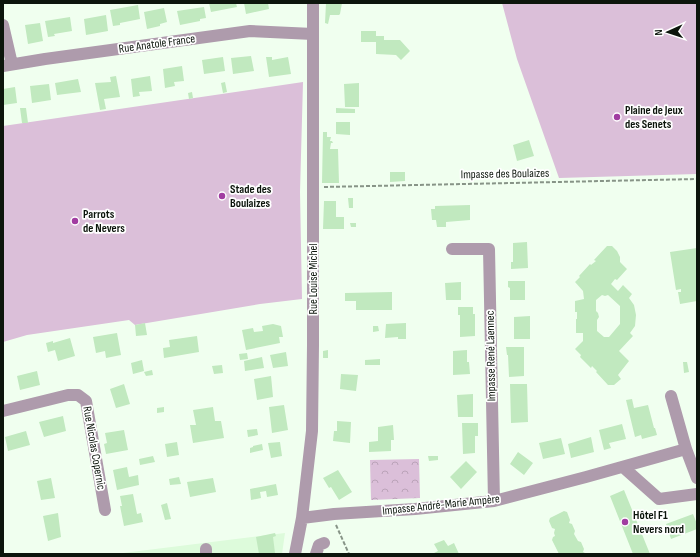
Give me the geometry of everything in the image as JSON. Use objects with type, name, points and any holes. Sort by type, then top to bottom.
[{"type":"street","name":"Rue Louise Michel","points":[[295,554],[302,518],[312,431],[314,345],[312,187],[313,3]]},
{"type":"street","points":[[3,25],[7,65]]},
{"type":"street","name":"Rue Anatole France","points":[[7,65],[250,32],[313,34]]},
{"type":"street","name":"Impasse René Laennec","points":[[452,249],[489,249],[494,501]]},
{"type":"street","name":"Rue Nicolas Copernic","points":[[3,412],[68,394],[78,395],[86,401],[105,510]]},
{"type":"street","points":[[671,396],[686,449],[697,478]]},
{"type":"street","name":"Impasse André-Marie Ampère","points":[[302,518],[494,501],[686,449]]},
{"type":"street","points":[[624,467],[659,499],[697,494]]},
{"type":"street","points":[[316,554],[319,545],[324,543]]},
{"type":"path","name":"Impasse des Boulaizes","points":[[312,187],[697,180]]},
{"type":"path","points":[[334,514],[335,523],[349,554]]},
{"type":"shaded area","points":[[285,533],[282,554],[115,554]]},
{"type":"green space","name":"Plaine de Jeux des Senets","points":[[502,3],[697,3],[697,174],[559,178],[517,59]]},
{"type":"green space","points":[[303,82],[300,192],[302,299],[260,304],[135,325],[129,320],[27,335],[3,342],[3,126]]},
{"type":"green space","points":[[419,459],[420,498],[371,500],[370,460]]},
{"type":"building","points":[[209,3],[236,3],[237,7],[211,12]]},
{"type":"building","points":[[244,3],[268,3],[269,9],[246,14]]},
{"type":"building","points":[[326,3],[342,3],[340,14],[330,15],[328,24],[325,23]]},
{"type":"building","points":[[138,5],[140,19],[113,26],[110,10]]},
{"type":"building","points":[[204,7],[206,18],[200,19],[200,21],[180,25],[177,11]]},
{"type":"building","points":[[164,8],[167,22],[160,24],[160,26],[147,29],[144,12]]},
{"type":"building","points":[[106,15],[108,31],[86,35],[84,19]]},
{"type":"building","points":[[70,17],[72,31],[54,34],[55,36],[48,37],[45,21]]},
{"type":"building","points":[[40,23],[43,41],[28,44],[25,25]]},
{"type":"building","points":[[361,31],[376,31],[376,36],[384,36],[384,40],[400,40],[410,51],[401,60],[396,55],[376,54],[376,42],[361,42]]},
{"type":"building","points":[[251,56],[254,71],[233,74],[231,58]]},
{"type":"building","points":[[223,57],[225,71],[204,74],[202,60]]},
{"type":"building","points":[[266,57],[272,57],[272,60],[288,57],[291,74],[269,77]]},
{"type":"building","points":[[182,66],[184,81],[174,82],[175,86],[165,88],[163,69]]},
{"type":"building","points":[[116,76],[120,97],[104,99],[106,109],[100,110],[95,83],[111,82],[110,77]]},
{"type":"building","points":[[150,76],[152,91],[139,92],[140,96],[133,97],[131,79]]},
{"type":"building","points":[[78,79],[81,92],[57,95],[55,83]]},
{"type":"building","points":[[225,82],[227,92],[223,93],[221,83]]},
{"type":"building","points":[[359,83],[359,107],[345,107],[344,84]]},
{"type":"building","points":[[49,84],[51,100],[32,103],[30,86]]},
{"type":"building","points":[[15,87],[17,103],[3,105],[3,89]]},
{"type":"building","points":[[192,92],[193,98],[189,99],[188,93]]},
{"type":"building","points":[[20,108],[26,108],[28,123],[22,123]]},
{"type":"building","points":[[336,108],[355,109],[355,113],[336,113]]},
{"type":"building","points":[[336,122],[350,122],[350,135],[336,134]]},
{"type":"building","points":[[323,132],[327,132],[327,137],[331,137],[330,141],[333,143],[331,143],[330,149],[338,149],[339,183],[322,183]]},
{"type":"building","points":[[529,140],[534,156],[517,161],[513,145]]},
{"type":"building","points":[[390,172],[405,172],[405,181],[390,182]]},
{"type":"building","points":[[348,198],[353,198],[353,208],[349,208]]},
{"type":"building","points":[[324,201],[336,201],[336,217],[344,217],[344,229],[323,229]]},
{"type":"building","points":[[470,205],[470,220],[446,222],[446,227],[437,227],[436,220],[432,220],[431,209],[435,209],[435,206]]},
{"type":"building","points":[[350,223],[356,223],[356,227],[351,227]]},
{"type":"building","points":[[527,242],[528,268],[511,269],[511,262],[513,262],[513,243]]},
{"type":"building","points":[[607,246],[612,246],[617,251],[620,257],[620,262],[627,269],[611,284],[618,291],[623,285],[632,294],[629,298],[634,305],[636,315],[635,326],[630,333],[633,336],[619,351],[629,361],[618,375],[621,379],[614,385],[608,385],[592,366],[591,368],[580,357],[581,355],[575,349],[583,341],[583,333],[576,333],[577,312],[575,312],[575,301],[584,299],[583,291],[575,282],[590,264],[591,265],[596,261],[594,260]],"holes":[[[602,295],[608,295],[620,306],[620,324],[609,337],[604,337],[597,331],[597,320],[599,317],[596,311],[596,300]]]},
{"type":"building","points":[[697,248],[697,301],[680,304],[678,292],[681,292],[681,289],[676,290],[670,252]]},
{"type":"building","points":[[508,281],[525,281],[525,300],[510,300],[510,288],[508,287]]},
{"type":"building","points":[[461,282],[461,300],[446,300],[445,283]]},
{"type":"building","points":[[392,292],[392,310],[356,310],[356,301],[345,301],[345,293]]},
{"type":"building","points":[[458,307],[473,307],[473,314],[475,314],[475,336],[460,337],[460,315],[458,315]]},
{"type":"building","points":[[530,316],[530,339],[514,339],[514,317]]},
{"type":"building","points":[[145,323],[147,335],[136,336],[135,325]]},
{"type":"building","points":[[406,323],[406,339],[398,339],[398,337],[385,338],[386,324]]},
{"type":"building","points":[[273,324],[281,326],[283,337],[279,337],[280,343],[246,350],[242,330],[253,328],[254,332],[263,331],[262,326]]},
{"type":"building","points":[[373,326],[378,326],[379,331],[373,332]]},
{"type":"building","points":[[117,333],[121,355],[106,358],[105,351],[96,353],[93,337]]},
{"type":"building","points":[[197,336],[199,352],[164,358],[163,348],[170,347],[169,340]]},
{"type":"building","points":[[70,338],[75,356],[58,361],[55,350],[48,352],[46,343],[53,341],[53,343]]},
{"type":"building","points":[[506,347],[524,347],[524,376],[509,377]]},
{"type":"building","points":[[328,350],[328,358],[323,358],[323,351]]},
{"type":"building","points":[[467,350],[467,362],[469,362],[470,374],[453,375],[453,351]]},
{"type":"building","points":[[286,352],[288,366],[273,368],[270,355]]},
{"type":"building","points":[[247,353],[248,359],[240,360],[239,354]]},
{"type":"building","points":[[262,357],[264,368],[245,371],[244,361]]},
{"type":"building","points":[[380,359],[380,365],[365,365],[365,360]]},
{"type":"building","points":[[142,360],[144,371],[133,374],[131,363]]},
{"type":"building","points":[[683,362],[687,362],[689,372],[684,373]]},
{"type":"building","points":[[222,365],[223,373],[214,374],[212,366]]},
{"type":"building","points":[[152,370],[153,375],[146,376],[144,372]]},
{"type":"building","points":[[37,371],[40,385],[20,390],[17,376]]},
{"type":"building","points":[[341,374],[358,375],[356,391],[340,389]]},
{"type":"building","points":[[271,376],[273,397],[257,400],[254,379]]},
{"type":"building","points":[[124,384],[130,404],[116,408],[110,389]]},
{"type":"building","points":[[510,384],[527,384],[528,422],[511,423]]},
{"type":"building","points":[[473,394],[473,417],[458,417],[457,395]]},
{"type":"building","points":[[632,399],[634,408],[648,405],[657,435],[642,439],[641,435],[635,437],[626,400]]},
{"type":"building","points":[[284,405],[288,430],[272,433],[269,407]]},
{"type":"building","points":[[164,407],[164,412],[157,413],[157,408]]},
{"type":"building","points":[[213,407],[215,421],[221,421],[224,438],[193,443],[190,425],[196,425],[193,410]]},
{"type":"building","points":[[63,416],[66,431],[44,437],[39,422]]},
{"type":"building","points":[[337,421],[351,422],[350,443],[333,441],[334,431],[337,431]]},
{"type":"building","points":[[462,423],[478,423],[478,436],[475,436],[475,453],[463,454]]},
{"type":"building","points":[[622,424],[626,439],[609,443],[611,448],[604,450],[599,430]]},
{"type":"building","points":[[393,425],[394,440],[391,440],[391,451],[369,452],[369,442],[378,441],[378,427]]},
{"type":"building","points":[[257,429],[258,435],[248,437],[247,430]]},
{"type":"building","points":[[124,430],[128,450],[106,454],[104,444],[107,443],[105,433]]},
{"type":"building","points":[[26,431],[30,445],[8,451],[5,437]]},
{"type":"building","points":[[591,437],[594,452],[571,458],[568,444]]},
{"type":"building","points":[[561,438],[565,454],[543,459],[539,443]]},
{"type":"building","points":[[177,442],[179,455],[167,457],[165,444]]},
{"type":"building","points":[[280,442],[282,456],[271,458],[268,443]]},
{"type":"building","points":[[262,444],[263,450],[250,453],[250,448]]},
{"type":"building","points":[[518,452],[533,463],[524,475],[510,464]]},
{"type":"building","points":[[153,456],[155,462],[140,465],[139,459]]},
{"type":"building","points":[[428,456],[438,456],[438,460],[429,461]]},
{"type":"building","points":[[466,461],[477,472],[461,489],[450,477]]},
{"type":"building","points":[[127,467],[129,477],[138,475],[139,485],[117,490],[113,470]]},
{"type":"building","points":[[338,470],[352,492],[339,500],[323,478]]},
{"type":"building","points":[[179,477],[181,484],[170,485],[169,479]]},
{"type":"building","points":[[51,478],[55,498],[41,500],[37,481]]},
{"type":"building","points":[[213,478],[216,492],[190,497],[187,482]]},
{"type":"building","points":[[276,484],[278,495],[267,497],[266,491],[260,492],[261,498],[251,500],[250,489]]},
{"type":"building","points":[[624,490],[650,554],[633,554],[610,496]]},
{"type":"building","points":[[133,494],[137,514],[141,513],[143,522],[124,526],[120,506],[122,506],[120,496]]},
{"type":"building","points":[[167,503],[171,519],[165,520],[161,505]]},
{"type":"building","points":[[564,511],[567,512],[570,520],[569,523],[572,524],[575,531],[574,534],[578,541],[581,542],[584,549],[583,552],[587,554],[559,554],[552,540],[555,536],[555,529],[552,528],[549,521],[550,518]]},
{"type":"building","points":[[58,513],[61,537],[48,541],[43,516]]},
{"type":"building","points":[[693,514],[697,524],[697,529],[671,539],[666,524]]},
{"type":"building","points":[[275,533],[276,536],[273,537],[275,553],[259,554],[256,537]]},
{"type":"building","points":[[444,540],[448,546],[454,543],[459,554],[432,554],[438,551],[434,544]]},
{"type":"place","name":"Plaine de Jeux des Senets","points":[[617,117]]},
{"type":"place","name":"Stade des Boulaizes","points":[[222,196]]},
{"type":"place","name":"Parrots de Nevers","points":[[75,221]]},
{"type":"place","name":"Hôtel F1 Nevers nord","points":[[625,522]]}]
